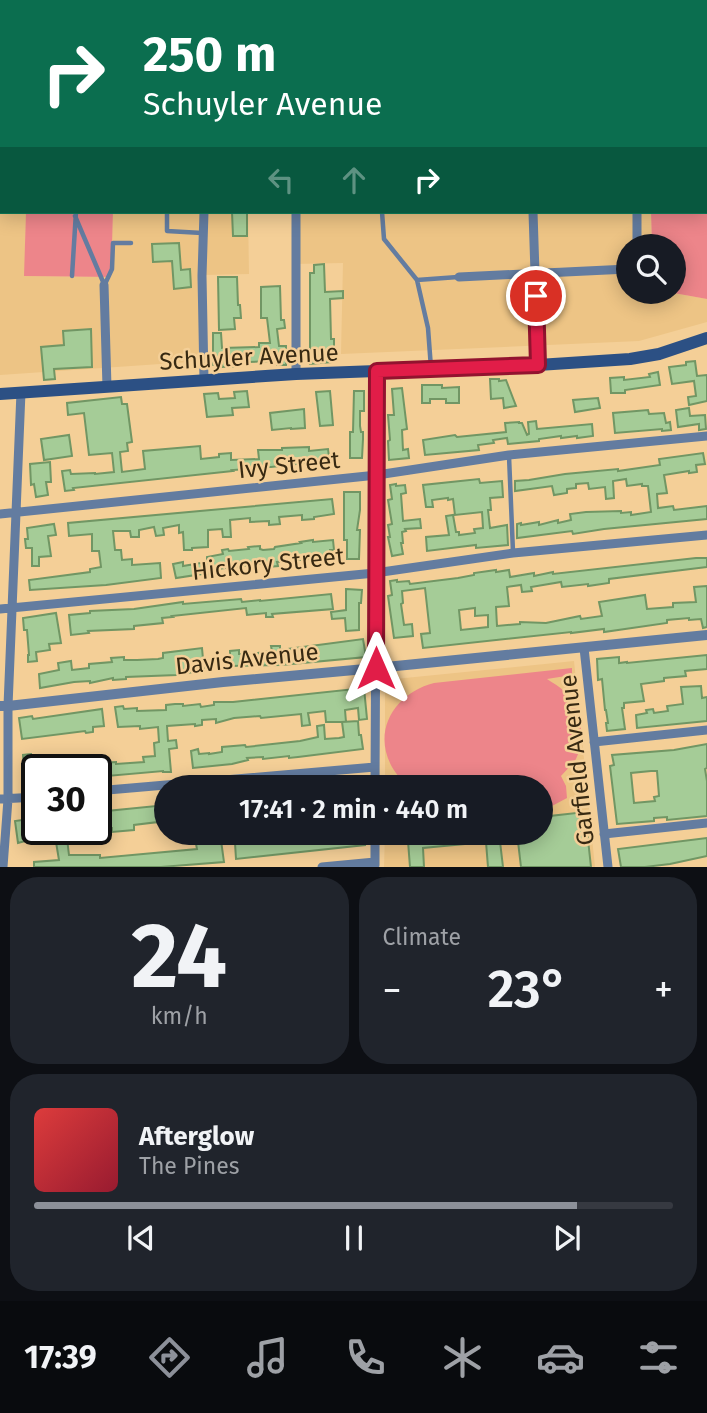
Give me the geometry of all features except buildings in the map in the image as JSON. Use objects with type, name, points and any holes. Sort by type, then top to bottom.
[{"type":"main road","name":"Schuyler Avenue","points":[[0,394],[296,374],[538,365],[644,358],[707,338]]},
{"type":"street","points":[[204,214],[204,380]]},
{"type":"street","points":[[296,214],[296,374]]},
{"type":"street","points":[[533,214],[538,365]]},
{"type":"street","points":[[637,214],[637,234]]},
{"type":"street","points":[[459,277],[616,269]]},
{"type":"street","points":[[104,285],[107,387]]},
{"type":"street","points":[[375,775],[377,371]]},
{"type":"street","points":[[3,867],[4,706],[13,608],[16,432],[21,393]]},
{"type":"street","name":"Ivy Street","points":[[0,514],[377,475],[509,455],[707,436]]},
{"type":"street","name":"Hickory Street","points":[[0,609],[375,573],[513,553],[707,535]]},
{"type":"street","name":"Davis Avenue","points":[[4,706],[707,635]]},
{"type":"street","name":"Garfield Avenue","points":[[584,648],[608,867]]},
{"type":"street","points":[[594,742],[707,730]]},
{"type":"street","points":[[112,790],[375,767]]},
{"type":"street","points":[[604,834],[707,823]]},
{"type":"street","points":[[322,867],[375,864],[375,845]]},
{"type":"lane","points":[[72,276],[75,214]]},
{"type":"lane","points":[[75,214],[104,285]]},
{"type":"lane","points":[[167,214],[167,231],[203,233]]},
{"type":"lane","points":[[382,214],[384,239],[417,280],[428,328],[431,369]]},
{"type":"lane","points":[[104,285],[112,269],[113,243],[131,243]]},
{"type":"lane","points":[[417,280],[459,277]]},
{"type":"lane","points":[[509,455],[513,553]]},
{"type":"shaded area","points":[[0,214],[26,214],[25,276],[110,277],[113,214],[248,214],[249,274],[204,275],[204,361],[0,375]]},
{"type":"shaded area","points":[[26,214],[113,214],[111,277],[24,276]]},
{"type":"shaded area","points":[[294,214],[651,214],[652,234],[616,234],[616,304],[686,304],[686,295],[707,299],[707,322],[639,341],[341,354],[343,263],[294,264]]},
{"type":"shaded area","points":[[651,214],[707,214],[707,299],[686,295],[686,234],[652,234]]},
{"type":"shaded area","points":[[574,661],[595,867],[384,867],[385,845],[553,845],[553,775],[385,775],[385,680]]},
{"type":"shaded area","points":[[572,668],[572,675],[547,679],[565,692],[575,706],[580,724],[579,751],[576,759],[561,776],[566,786],[567,798],[553,805],[553,775],[398,775],[386,753],[386,726],[391,714],[409,695],[434,683]]},
{"type":"route","points":[[376,668],[377,371],[538,365],[536,296]]}]
